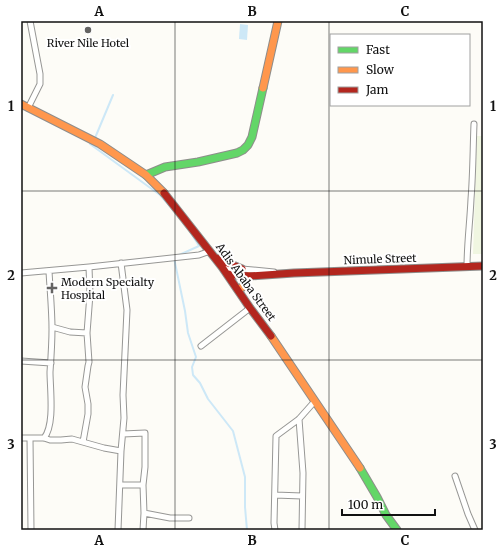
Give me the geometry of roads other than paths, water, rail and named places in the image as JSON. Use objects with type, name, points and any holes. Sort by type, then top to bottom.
[{"type":"street","points":[[23,107],[40,84],[39,67],[30,21]]},
{"type":"street","points":[[146,175],[174,165],[198,162],[237,153],[242,151],[247,146],[253,133],[278,21]]},
{"type":"street","name":"Adis Ababa Street","points":[[23,107],[100,144],[146,175],[167,196],[228,274],[250,308],[269,333],[355,460],[386,515],[397,530]]},
{"type":"street","points":[[467,267],[467,244],[472,193],[474,124]]},
{"type":"street","points":[[21,273],[212,254],[242,269]]},
{"type":"street","points":[[118,530],[127,310],[121,263]]},
{"type":"street","name":"Nimule Street","points":[[228,274],[249,276],[483,266]]},
{"type":"street","points":[[83,442],[88,414],[85,387],[89,362],[87,333],[90,294],[90,267]]},
{"type":"street","name":"Nimule Street","points":[[222,267],[232,270],[242,269],[268,271],[278,274]]},
{"type":"street","points":[[44,438],[50,424],[51,405],[52,327],[48,271]]},
{"type":"street","points":[[238,289],[243,287],[249,276]]},
{"type":"street","points":[[201,346],[250,308]]},
{"type":"street","points":[[52,327],[70,332],[87,333]]},
{"type":"street","points":[[21,361],[51,363]]},
{"type":"street","points":[[275,530],[276,436],[299,419],[315,401]]},
{"type":"street","points":[[299,419],[303,473],[302,530]]},
{"type":"street","points":[[123,434],[145,433],[143,530]]},
{"type":"street","points":[[21,438],[44,438],[55,440],[72,439],[121,451]]},
{"type":"street","points":[[30,438],[31,530]]},
{"type":"street","points":[[455,476],[475,530]]},
{"type":"street","points":[[120,485],[144,485]]},
{"type":"street","points":[[275,495],[302,496]]},
{"type":"street","points":[[144,513],[170,518],[189,518]]},
{"type":"water","points":[[240,24],[248,25],[247,40],[239,39]]},
{"type":"waterway","points":[[95,138],[113,95]]},
{"type":"waterway","points":[[90,144],[160,195],[177,214]]},
{"type":"waterway","points":[[177,256],[199,246],[188,228]]},
{"type":"waterway","points":[[174,258],[188,333],[196,357],[192,367],[193,375],[200,383],[208,399],[233,431],[245,477],[247,530]]},
{"type":"place","name":"River Nile Hotel","points":[[88,30]]},
{"type":"place","name":"Modern Specialty Hospital","points":[[52,288]]}]
